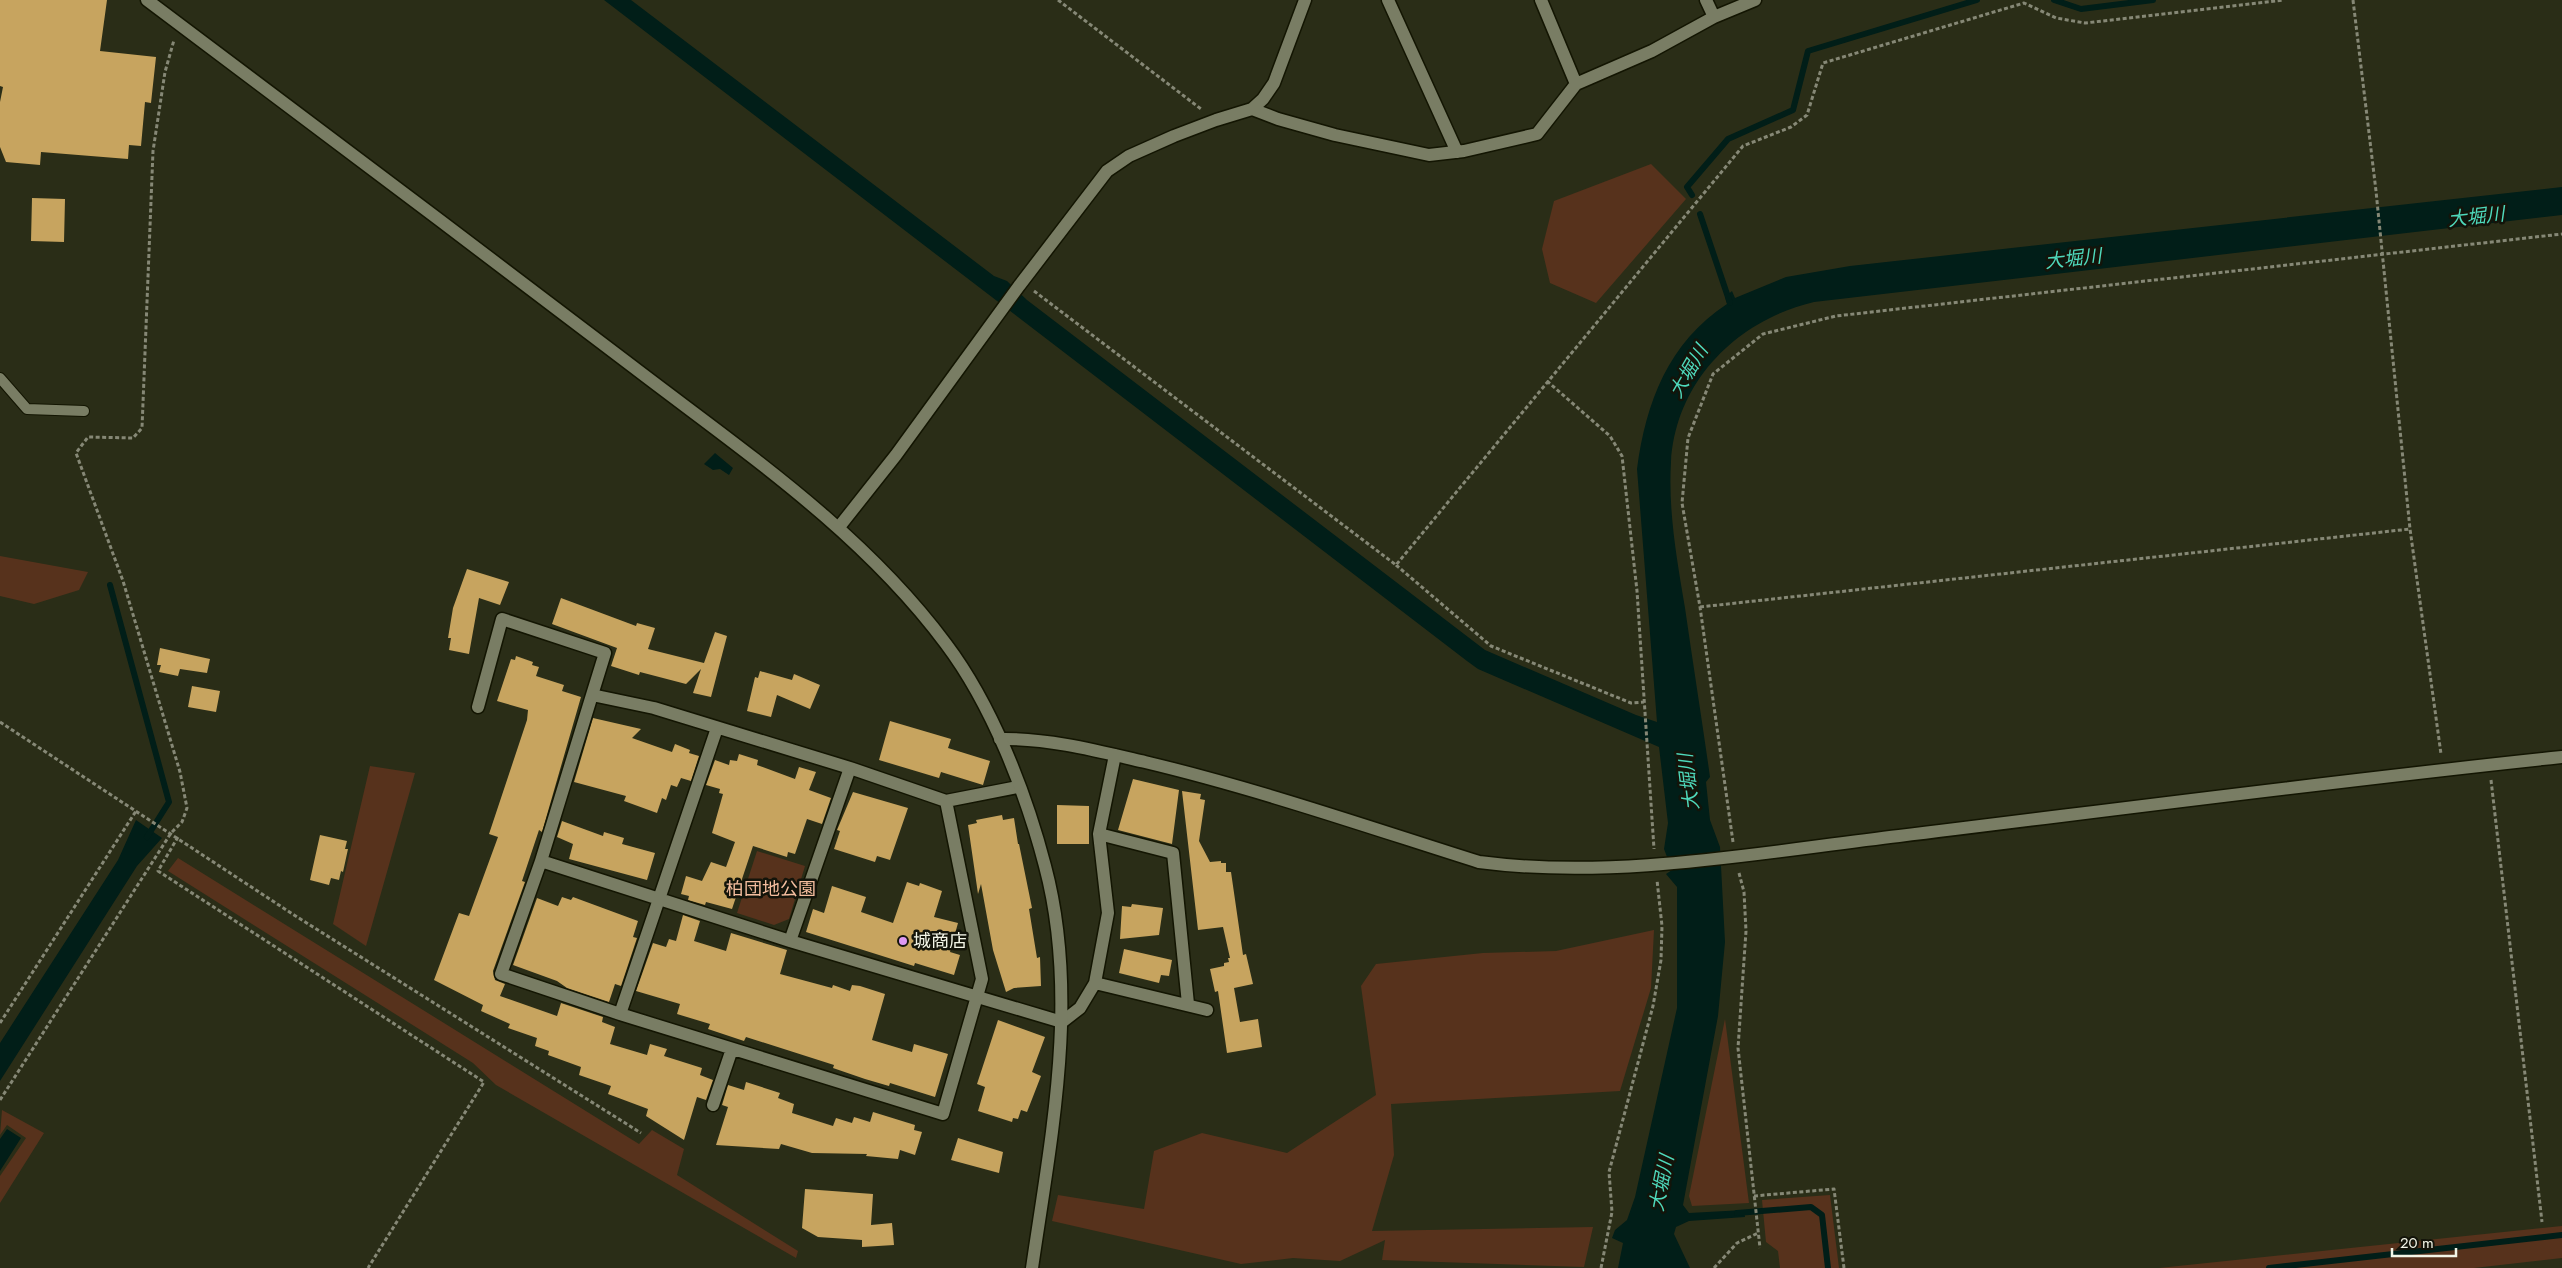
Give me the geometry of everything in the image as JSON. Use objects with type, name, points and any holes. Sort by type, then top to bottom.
[{"type":"street","points":[[147,0],[488,255],[839,527],[885,573],[948,647],[970,681],[1000,739],[1018,787],[1046,869],[1060,955],[1062,1022],[1032,1268]]},
{"type":"street","points":[[839,527],[896,455],[1020,284],[1106,172],[1129,156],[1216,120],[1252,109],[1264,99],[1274,83],[1305,0]]},
{"type":"street","points":[[1388,0],[1457,152]]},
{"type":"street","points":[[1541,0],[1576,84]]},
{"type":"street","points":[[1706,0],[1714,17]]},
{"type":"street","points":[[1252,109],[1278,120],[1335,135],[1429,155],[1457,152],[1537,134],[1576,84],[1652,51],[1714,17],[1755,0]]},
{"type":"street","points":[[478,707],[502,619],[605,652],[541,861],[501,974],[620,1014],[943,1114],[982,979],[946,801]]},
{"type":"street","points":[[592,695],[654,708],[850,768],[946,801],[1018,787]]},
{"type":"street","points":[[620,1014],[717,728]]},
{"type":"street","points":[[1000,739],[1028,738],[1115,755],[1218,779],[1479,862],[1518,867],[1588,869],[1730,856],[2562,757]]},
{"type":"street","points":[[1062,1022],[1080,1008],[1095,983],[1108,913],[1099,834],[1115,755]]},
{"type":"street","points":[[790,940],[850,768]]},
{"type":"street","points":[[1099,834],[1173,852],[1188,1004]]},
{"type":"street","points":[[541,861],[790,940],[1062,1022]]},
{"type":"street","points":[[1095,983],[1207,1010]]},
{"type":"street","points":[[713,1105],[732,1049]]},
{"type":"lane","points":[[0,378],[26,409],[84,411]]},
{"type":"path","points":[[1058,0],[1216,120]]},
{"type":"path","points":[[1396,565],[1743,146],[1791,127],[1807,115],[1823,63],[2024,3],[2056,18],[2085,23],[2284,0]]},
{"type":"path","points":[[2353,0],[2382,243],[2410,529],[2443,770]]},
{"type":"path","points":[[0,1100],[171,833],[182,822],[187,808],[180,772],[123,581],[76,453],[88,437],[132,438],[142,428],[154,151],[165,72],[179,24]]},
{"type":"path","points":[[1760,1248],[1738,1048],[1746,932],[1744,892],[1730,856],[1700,607],[1682,503],[1688,438],[1713,374],[1763,334],[1836,316],[2562,234]]},
{"type":"path","points":[[1020,284],[1396,565],[1491,646],[1631,703],[1644,702]]},
{"type":"path","points":[[1547,381],[1610,436],[1622,456],[1637,591],[1646,744],[1659,864],[1662,926],[1661,960],[1654,1006],[1609,1172],[1612,1212],[1601,1268]]},
{"type":"path","points":[[1700,607],[2410,529]]},
{"type":"path","points":[[0,722],[302,920],[641,1133]]},
{"type":"path","points":[[2489,765],[2542,1222]]},
{"type":"path","points":[[0,1023],[136,811]]},
{"type":"path","points":[[178,837],[158,871],[484,1082],[368,1268]]},
{"type":"path","points":[[1754,1196],[1834,1189],[1844,1268]]},
{"type":"path","points":[[1714,1268],[1737,1243],[1758,1233]]},
{"type":"green space","points":[[1651,164],[1686,199],[1596,303],[1550,283],[1542,249],[1554,201]]},
{"type":"green space","points":[[0,556],[88,572],[79,590],[34,604],[0,596]]},
{"type":"green space","points":[[370,766],[415,773],[366,946],[333,924]]},
{"type":"green space","name":"柏団地公園","points":[[757,851],[805,866],[789,919],[774,925],[737,913]]},
{"type":"green space","points":[[178,858],[639,1144],[652,1130],[684,1149],[677,1175],[798,1251],[796,1258],[496,1085],[473,1063],[168,871]]},
{"type":"green space","points":[[1654,930],[1651,988],[1620,1091],[1391,1104],[1394,1155],[1372,1231],[1593,1227],[1584,1267],[1382,1260],[1385,1240],[1340,1261],[1293,1258],[1241,1264],[1052,1221],[1058,1195],[1144,1209],[1154,1151],[1202,1133],[1287,1153],[1376,1095],[1361,986],[1376,964],[1483,953],[1556,951]]},
{"type":"green space","points":[[1725,1019],[1749,1203],[1692,1206],[1689,1196]]},
{"type":"green space","points":[[2,1110],[44,1133],[0,1203],[0,1176],[26,1138],[7,1125],[0,1135]]},
{"type":"green space","points":[[1830,1195],[1839,1268],[1780,1268],[1778,1251],[1766,1242],[1762,1200]]},
{"type":"green space","points":[[2562,1226],[2562,1258],[2474,1268],[2159,1268]]},
{"type":"water","name":"大堀川","points":[[604,0],[631,0],[994,276],[1007,281],[1027,300],[1485,650],[1636,715],[1657,722],[1637,469],[1641,444],[1654,398],[1663,376],[1689,337],[1727,304],[1725,297],[1732,291],[1735,298],[1786,277],[1850,266],[2562,187],[2562,215],[1814,302],[1786,311],[1760,323],[1737,339],[1716,358],[1698,380],[1685,405],[1675,432],[1670,480],[1674,535],[1710,777],[1706,782],[1710,820],[1720,847],[1725,942],[1718,1016],[1683,1205],[1689,1213],[1744,1210],[1745,1217],[1689,1221],[1676,1227],[1674,1234],[1690,1268],[1618,1268],[1623,1243],[1612,1238],[1615,1230],[1627,1220],[1635,1197],[1677,1008],[1677,887],[1666,874],[1672,870],[1664,849],[1668,823],[1659,747],[1478,669]]},
{"type":"water","points":[[715,453],[733,468],[729,475],[720,469],[713,470],[704,464]]},
{"type":"water","points":[[136,820],[162,838],[137,866],[0,1081],[0,1043],[118,860]]},
{"type":"water","points":[[7,1129],[21,1138],[0,1171],[0,1139]]},
{"type":"building","points":[[0,0],[107,0],[100,51],[156,57],[151,103],[145,102],[141,146],[129,145],[128,159],[41,152],[40,165],[6,162],[0,147],[0,102],[3,87],[0,86]]},
{"type":"building","points":[[32,198],[65,199],[64,242],[31,241]]},
{"type":"building","points":[[467,569],[509,582],[500,605],[479,598],[469,654],[449,650],[451,638],[448,638],[453,608]]},
{"type":"building","points":[[561,598],[636,626],[637,623],[655,628],[648,649],[704,663],[715,632],[727,636],[711,697],[693,693],[701,669],[686,684],[640,672],[639,675],[611,666],[617,648],[552,624]]},
{"type":"building","points":[[160,648],[210,659],[207,673],[180,669],[178,676],[159,672],[161,665],[157,665]]},
{"type":"building","points":[[516,656],[533,662],[532,665],[539,667],[536,676],[564,685],[562,691],[581,697],[542,832],[539,830],[522,881],[525,882],[493,971],[495,980],[505,984],[500,996],[557,1016],[561,1003],[603,1017],[602,1022],[615,1027],[610,1044],[647,1055],[650,1044],[667,1049],[664,1056],[702,1068],[700,1075],[713,1080],[706,1100],[697,1097],[684,1140],[646,1116],[648,1109],[608,1094],[611,1086],[579,1075],[581,1067],[548,1055],[549,1051],[535,1046],[537,1038],[508,1028],[510,1024],[481,1011],[483,1005],[434,980],[459,913],[469,916],[498,837],[489,834],[527,720],[528,710],[497,701],[511,659],[515,660]]},
{"type":"building","points":[[760,671],[792,680],[794,674],[820,685],[810,709],[777,695],[771,717],[747,711],[755,677],[758,678]]},
{"type":"building","points":[[192,686],[220,691],[216,712],[188,707]]},
{"type":"building","points":[[593,718],[641,729],[632,738],[672,752],[675,744],[690,750],[689,753],[699,756],[691,781],[681,778],[677,787],[671,785],[666,800],[662,798],[657,813],[624,801],[626,796],[574,782]]},
{"type":"building","points":[[890,721],[951,739],[948,748],[990,761],[983,785],[941,772],[939,778],[879,760]]},
{"type":"building","points":[[739,754],[758,760],[757,765],[795,779],[799,767],[816,772],[809,790],[831,798],[822,824],[807,819],[795,854],[788,852],[787,857],[753,846],[732,909],[706,902],[705,905],[688,900],[689,896],[681,894],[686,876],[702,881],[711,862],[726,867],[735,842],[712,833],[723,794],[719,793],[720,789],[706,785],[715,760],[729,765],[730,760],[737,761]]},
{"type":"building","points":[[1133,779],[1179,790],[1172,844],[1118,830]]},
{"type":"building","points":[[1182,791],[1201,794],[1200,799],[1205,800],[1199,841],[1210,862],[1221,861],[1221,863],[1226,863],[1226,872],[1231,872],[1243,955],[1246,954],[1253,984],[1234,988],[1240,1022],[1258,1019],[1262,1047],[1227,1053],[1218,991],[1215,992],[1210,969],[1224,966],[1224,963],[1229,962],[1228,958],[1230,958],[1223,927],[1198,930]]},
{"type":"building","points":[[853,792],[908,808],[890,860],[877,856],[875,862],[834,849],[840,831],[837,830]]},
{"type":"building","points":[[1057,805],[1089,806],[1089,844],[1057,844]]},
{"type":"building","points":[[1002,815],[1003,820],[1014,818],[1032,908],[1029,909],[1037,958],[1040,957],[1041,986],[1014,988],[1006,992],[993,950],[981,884],[978,894],[968,825],[977,823],[976,820]]},
{"type":"building","points":[[562,821],[603,836],[604,832],[624,838],[622,844],[655,853],[647,880],[569,859],[573,844],[557,837]]},
{"type":"building","points":[[320,835],[347,841],[345,849],[348,849],[343,872],[341,871],[339,880],[331,878],[329,885],[310,880]]},
{"type":"building","points":[[907,882],[919,886],[920,883],[942,891],[934,917],[958,923],[950,952],[960,955],[954,975],[915,963],[914,966],[806,932],[813,909],[824,913],[832,886],[866,897],[861,912],[893,923]]},
{"type":"building","points":[[562,897],[571,900],[573,897],[638,921],[633,937],[637,938],[621,986],[615,984],[609,1002],[567,988],[557,981],[513,965],[537,898],[558,906]]},
{"type":"building","points":[[1132,904],[1163,908],[1159,935],[1120,939],[1122,906],[1131,907]]},
{"type":"building","points":[[683,915],[700,921],[694,941],[726,951],[731,933],[787,950],[780,974],[832,988],[833,985],[850,991],[852,985],[885,994],[872,1040],[912,1052],[914,1044],[948,1054],[935,1097],[890,1083],[889,1086],[865,1079],[833,1068],[834,1065],[746,1037],[744,1041],[708,1029],[710,1024],[677,1014],[680,1004],[636,991],[653,943],[666,947],[669,939],[676,941]]},
{"type":"building","points":[[1124,949],[1172,960],[1169,976],[1161,975],[1159,983],[1119,973]]},
{"type":"building","points":[[998,1020],[1045,1037],[1032,1072],[1041,1076],[1027,1112],[1021,1110],[1018,1119],[1013,1118],[1012,1122],[978,1111],[985,1087],[977,1084]]},
{"type":"building","points":[[746,1082],[780,1093],[778,1098],[794,1104],[792,1113],[833,1126],[836,1118],[852,1123],[854,1117],[870,1122],[873,1112],[915,1125],[914,1130],[922,1132],[915,1155],[900,1150],[898,1159],[866,1156],[867,1154],[812,1153],[781,1144],[779,1149],[716,1145],[728,1107],[722,1105],[728,1085],[744,1090]]},
{"type":"building","points":[[958,1138],[1003,1152],[999,1173],[951,1160]]},
{"type":"building","points":[[805,1189],[873,1194],[871,1225],[892,1223],[894,1245],[862,1247],[862,1240],[818,1237],[802,1228]]},
{"type":"waterway","points":[[1692,195],[1687,187],[1728,139],[1793,110],[1808,51],[1977,0]]},
{"type":"waterway","points":[[2054,0],[2081,9],[2153,0]]},
{"type":"waterway","points":[[1700,214],[1730,303]]},
{"type":"waterway","points":[[110,585],[169,802],[147,837]]},
{"type":"waterway","points":[[1737,1213],[1811,1207],[1822,1215],[1828,1268]]},
{"type":"waterway","points":[[2269,1268],[2562,1235]]},
{"type":"place","name":"城商店","points":[[903,941]]}]
